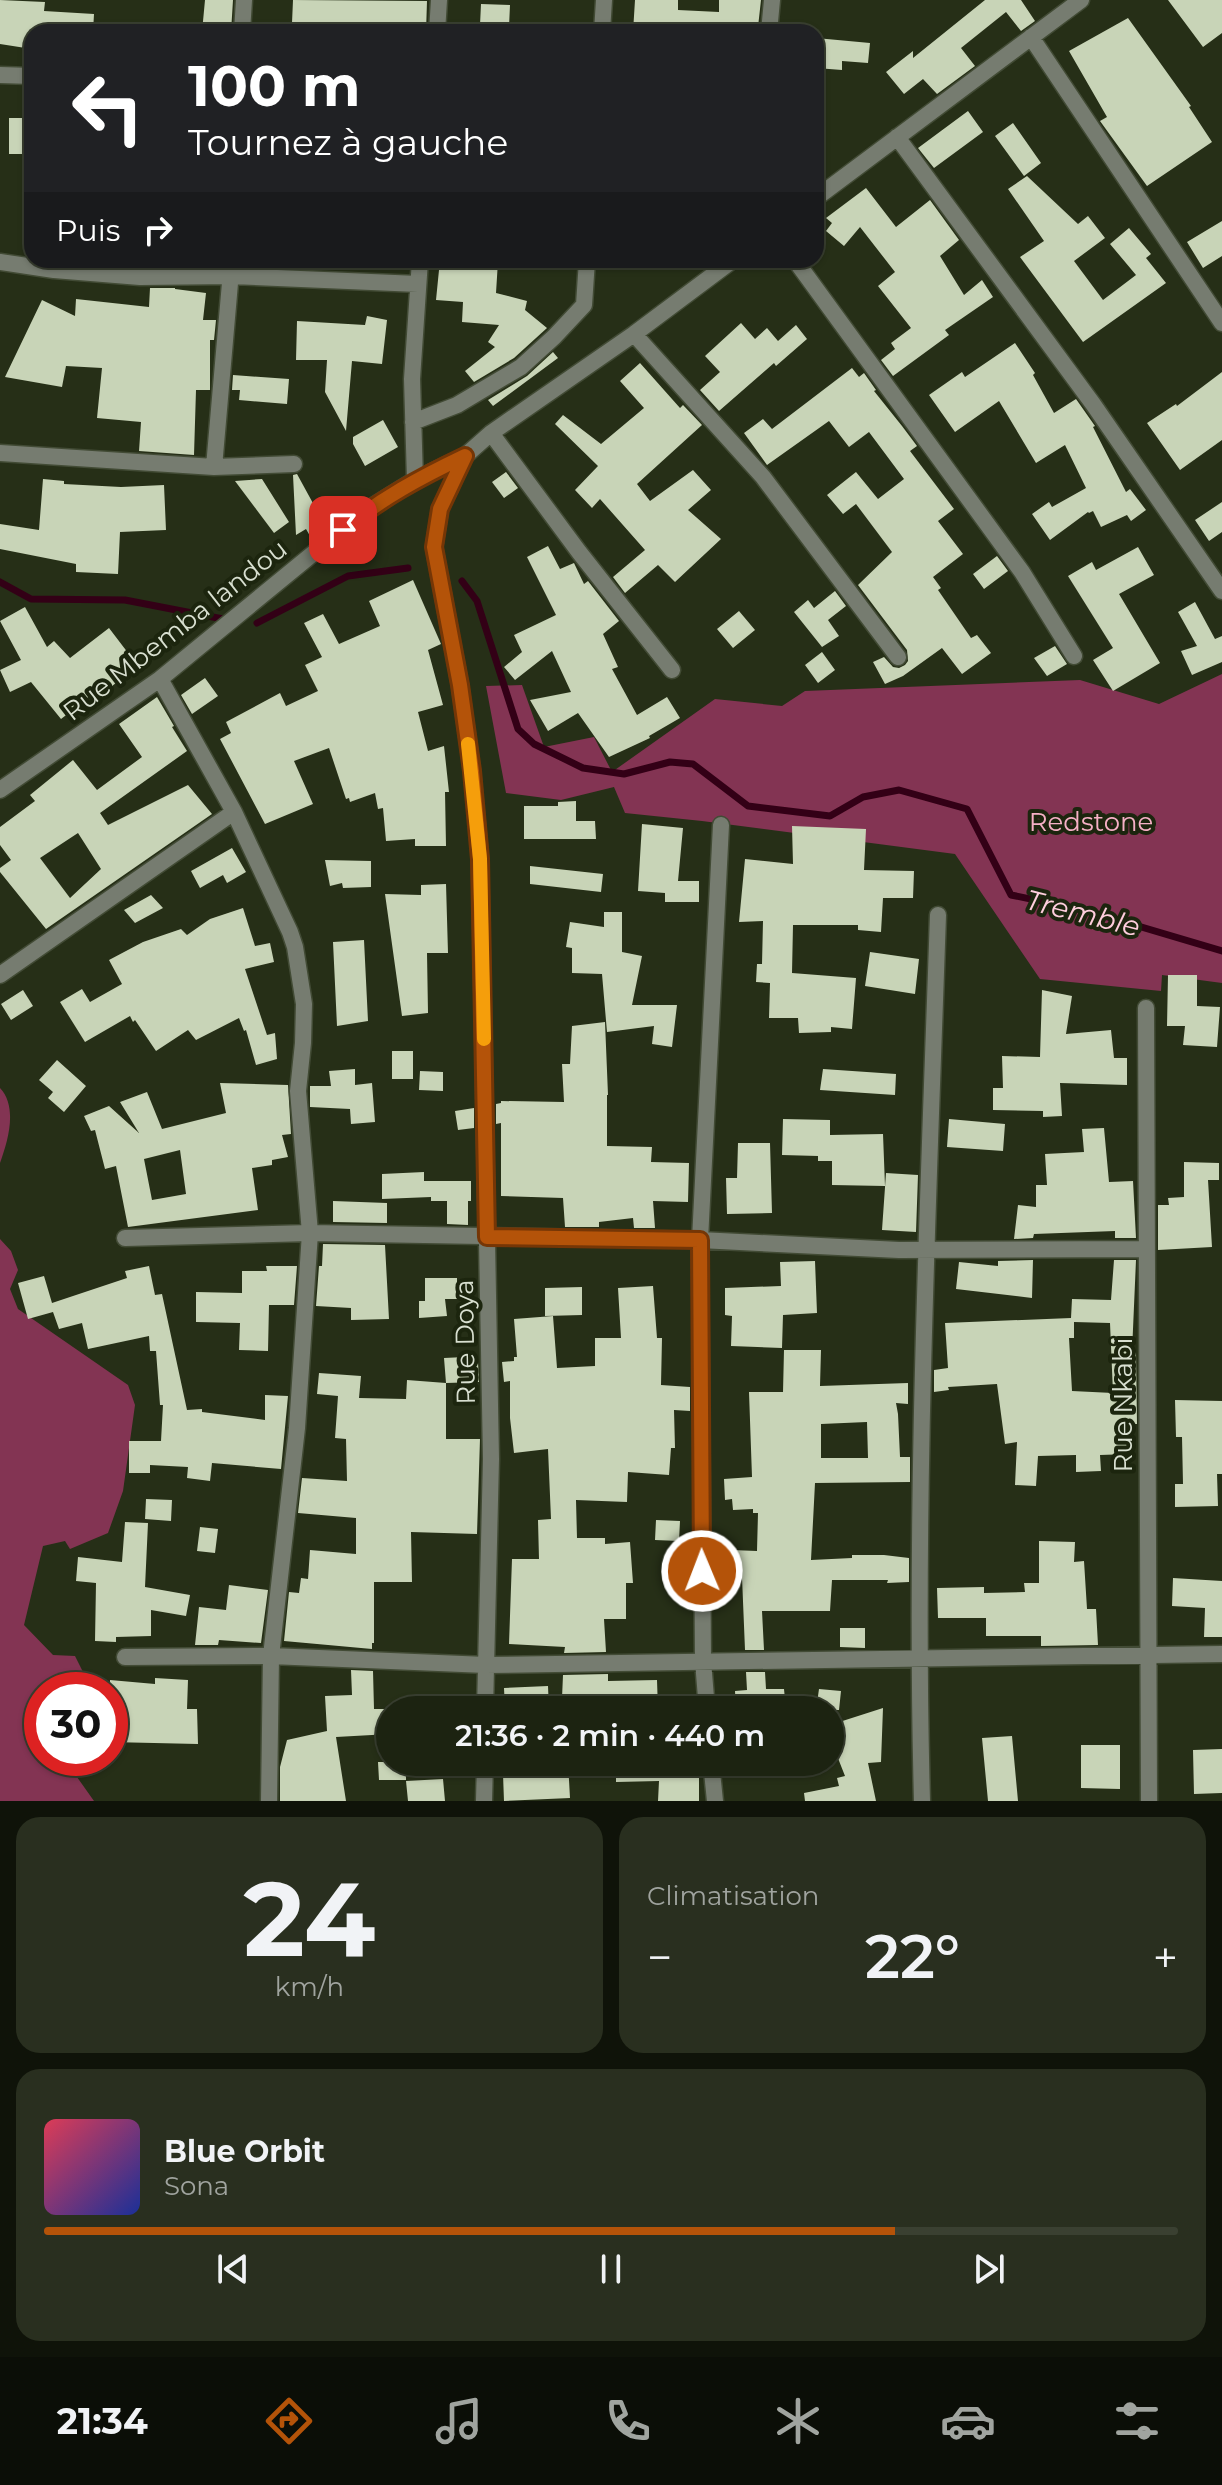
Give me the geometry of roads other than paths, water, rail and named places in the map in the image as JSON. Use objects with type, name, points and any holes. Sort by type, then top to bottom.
[{"type":"street","points":[[242,24],[244,0]]},
{"type":"street","points":[[438,24],[439,0]]},
{"type":"street","points":[[602,24],[604,0]]},
{"type":"street","points":[[770,24],[772,0]]},
{"type":"street","points":[[824,192],[1081,0]]},
{"type":"street","points":[[1031,37],[1222,323]]},
{"type":"street","points":[[0,75],[24,76]]},
{"type":"street","points":[[897,137],[1093,404],[1222,591]]},
{"type":"street","points":[[0,262],[24,266]]},
{"type":"street","points":[[40,268],[140,277],[232,268],[418,284]]},
{"type":"street","points":[[214,467],[232,268]]},
{"type":"street","points":[[415,480],[412,379],[419,268]]},
{"type":"street","points":[[413,422],[457,405],[521,367],[584,305],[586,268]]},
{"type":"street","name":"Rue Mbemba landou","points":[[0,790],[160,679],[365,511],[415,480],[465,456],[491,433],[634,334],[722,268]]},
{"type":"street","points":[[801,268],[1022,572],[1074,656]]},
{"type":"street","points":[[634,334],[763,477],[898,657]]},
{"type":"street","points":[[491,433],[672,670]]},
{"type":"street","points":[[0,453],[214,467],[294,464]]},
{"type":"street","name":"Rue Doya","points":[[465,456],[440,509],[434,547],[460,685],[480,859],[491,1459],[485,1696]]},
{"type":"street","points":[[160,679],[234,812],[290,932],[304,1004],[298,1091],[310,1233],[297,1428],[271,1656],[269,1801]]},
{"type":"street","points":[[0,975],[234,812]]},
{"type":"street","points":[[706,1696],[703,1661],[700,1240],[721,825]]},
{"type":"street","points":[[922,1801],[918,1658],[938,915]]},
{"type":"street","name":"Rue Nkabi","points":[[1146,1008],[1149,1801]]},
{"type":"street","points":[[125,1238],[310,1233],[700,1240],[927,1250],[1146,1249]]},
{"type":"street","points":[[125,1657],[271,1656],[486,1665],[1222,1654]]},
{"type":"street","points":[[484,1801],[485,1776]]},
{"type":"street","points":[[712,1776],[715,1801]]},
{"type":"waterway","name":"Tremble","points":[[257,623],[348,576],[408,568]]},
{"type":"waterway","name":"Tremble","points":[[462,581],[477,601],[518,729],[534,744],[583,768],[624,774],[670,762],[693,764],[748,806],[830,816],[863,797],[899,790],[967,809],[1011,895],[1084,910],[1222,951]]},
{"type":"waterway","name":"Tremble","points":[[0,582],[31,599],[125,600],[223,619]]},
{"type":"park label","name":"Redstone","points":[[1091,822]]}]
